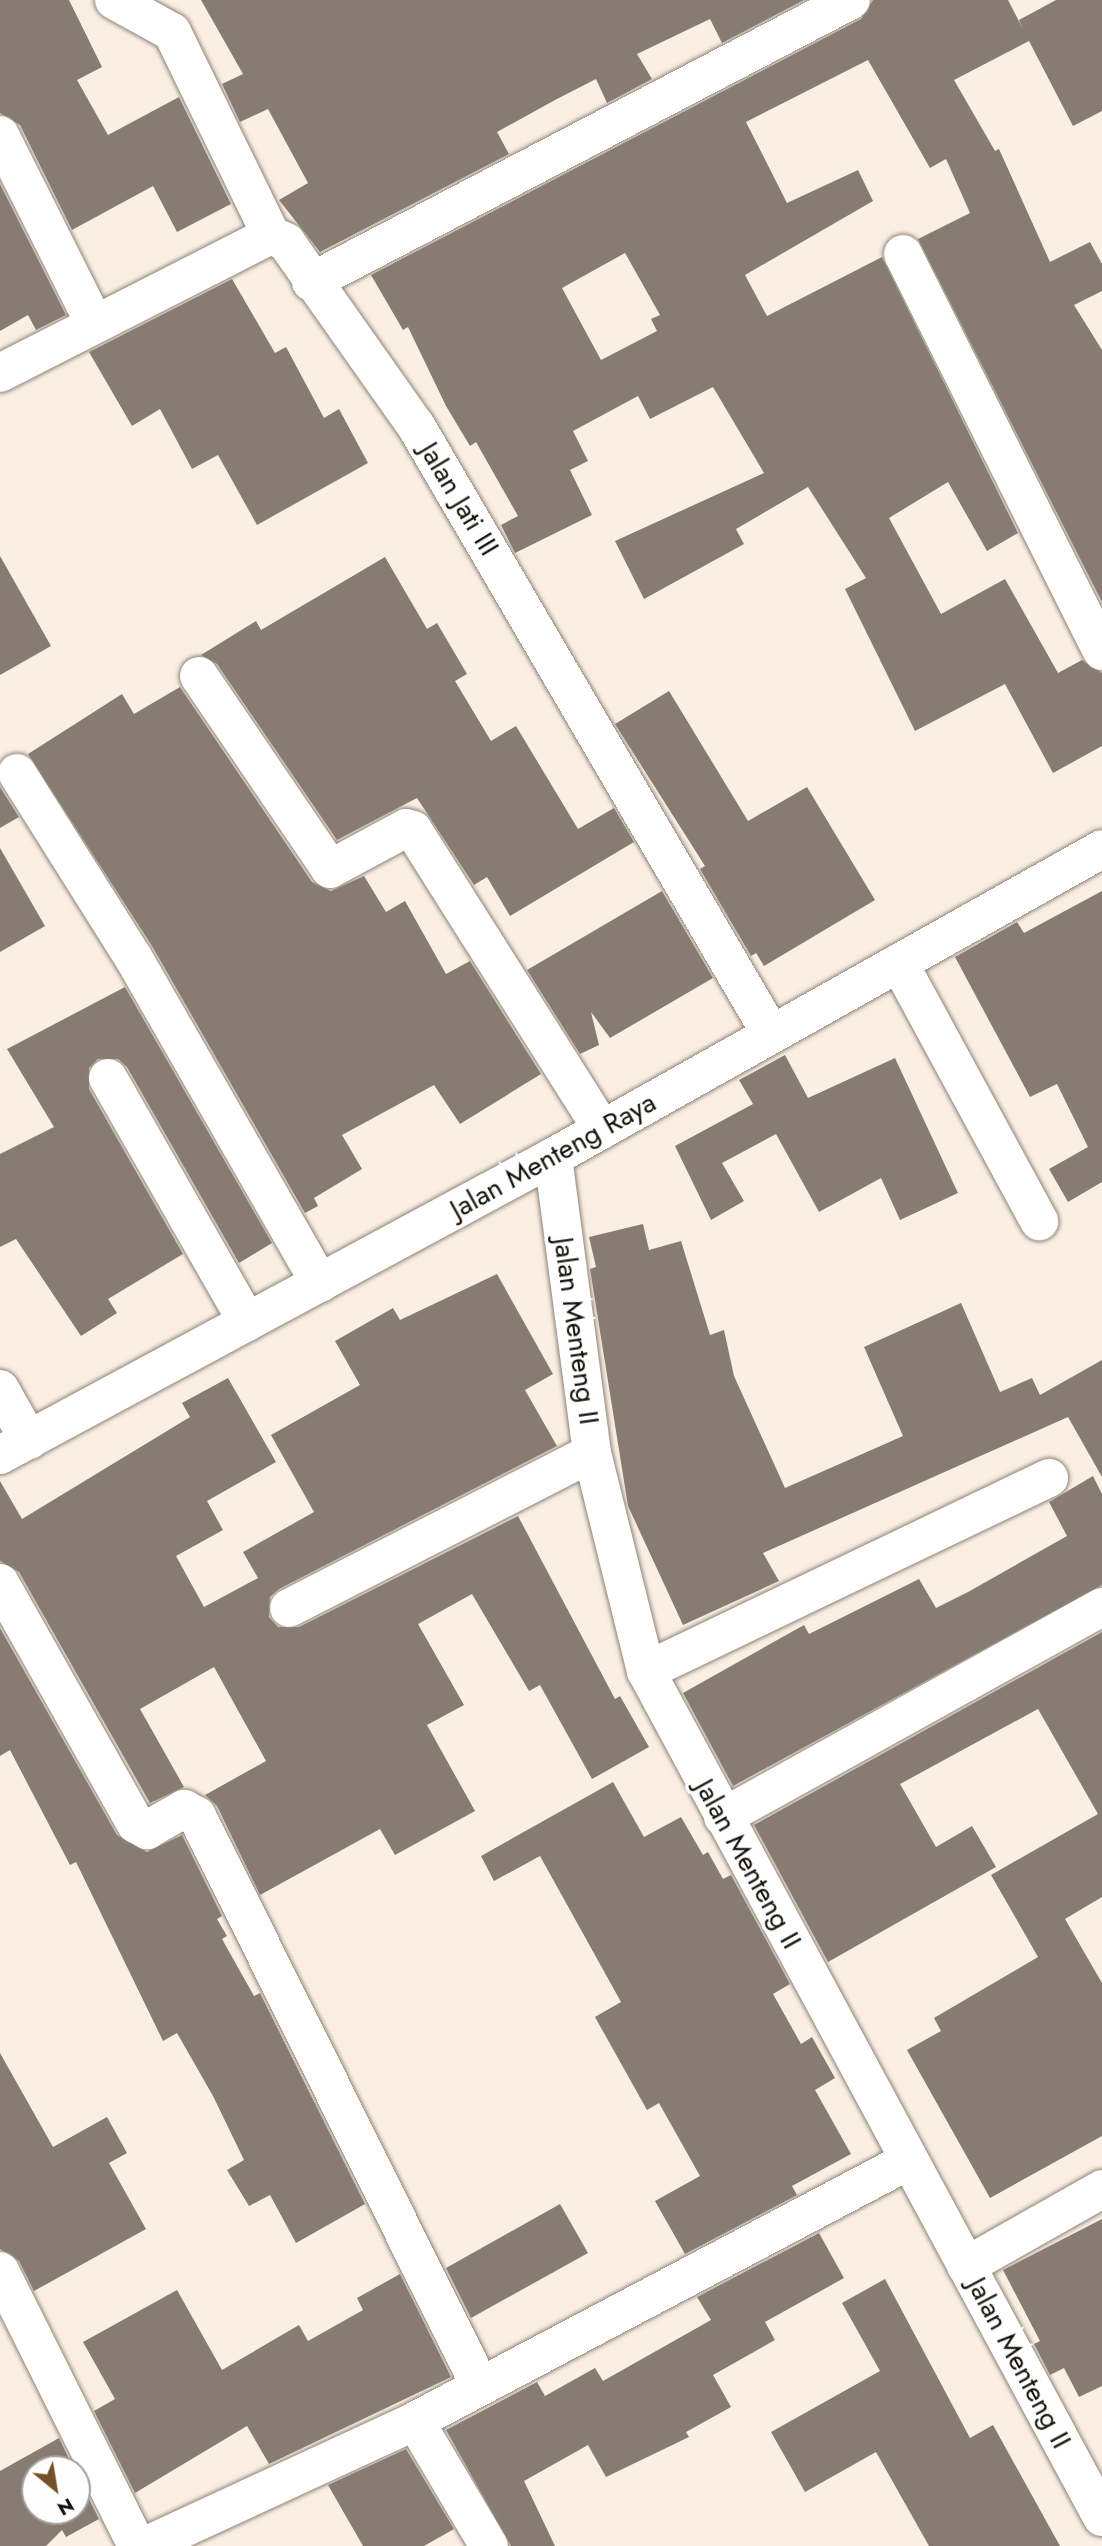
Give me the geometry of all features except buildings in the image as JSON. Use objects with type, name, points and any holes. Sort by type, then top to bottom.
[{"type":"street","name":"Jalan Jati III","points":[[114,0],[172,32],[271,235],[286,242],[416,426],[771,1034]]},
{"type":"street","points":[[312,282],[851,0]]},
{"type":"street","points":[[0,135],[94,323]]},
{"type":"street","points":[[0,373],[271,235]]},
{"type":"street","points":[[903,254],[1102,651]]},
{"type":"street","points":[[199,676],[330,869],[406,828],[413,830],[602,1129]]},
{"type":"street","points":[[16,773],[132,957],[320,1283]]},
{"type":"street","name":"Jalan Menteng Raya","points":[[14,1448],[553,1157],[1102,849]]},
{"type":"street","points":[[899,963],[1040,1221]]},
{"type":"street","points":[[108,1078],[247,1322]]},
{"type":"street","name":"Jalan Menteng II","points":[[553,1157],[592,1453],[646,1671],[1102,2517]]},
{"type":"street","points":[[0,1389],[14,1448]]},
{"type":"street","points":[[289,1608],[592,1453]]},
{"type":"street","points":[[646,1671],[1049,1478]]},
{"type":"street","points":[[0,1583],[136,1824],[148,1830],[184,1809],[197,1816],[480,2386]]},
{"type":"street","points":[[723,1817],[1102,1606]]},
{"type":"street","points":[[145,2546],[415,2420],[908,2161]]},
{"type":"street","points":[[966,2266],[1102,2189]]},
{"type":"street","points":[[0,2271],[137,2546]]},
{"type":"street","points":[[415,2420],[489,2546]]}]
